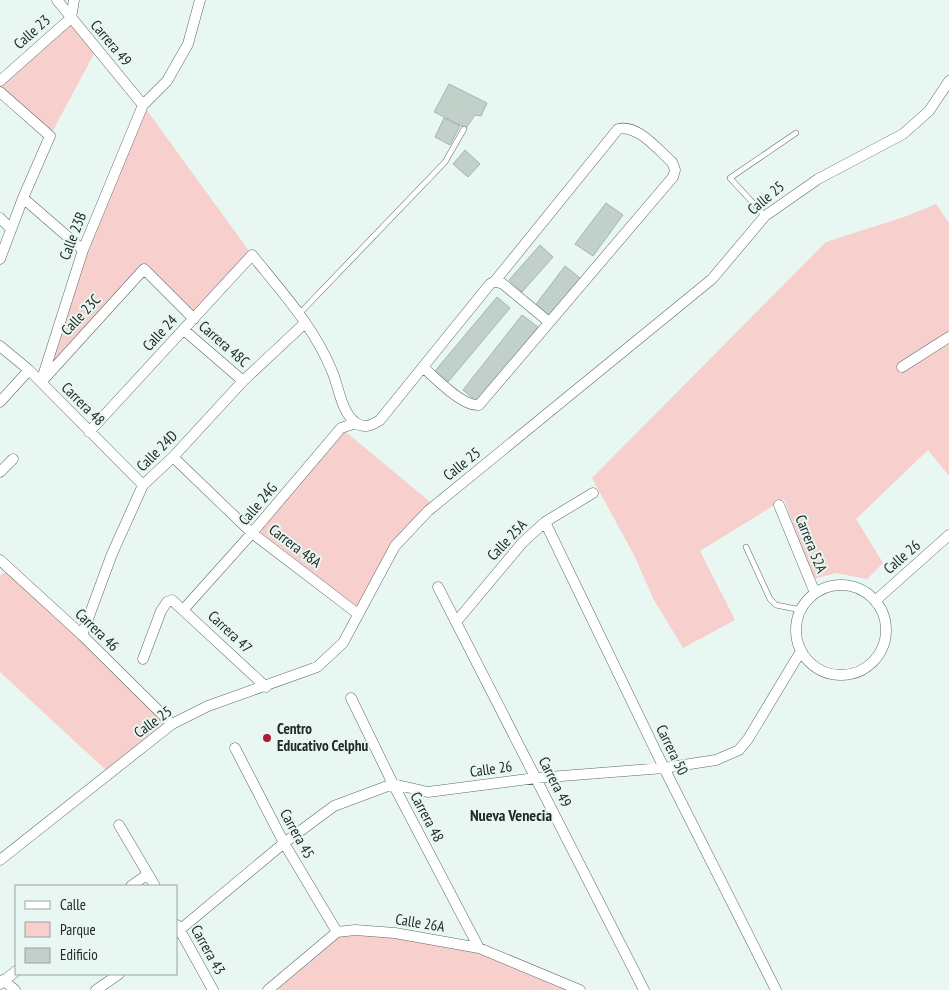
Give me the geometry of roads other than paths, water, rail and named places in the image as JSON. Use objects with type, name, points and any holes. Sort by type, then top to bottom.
[{"type":"street","name":"Carrera 49","points":[[57,0],[144,105]]},
{"type":"street","name":"Calle 23","points":[[0,81],[71,18],[74,0]]},
{"type":"street","points":[[144,105],[167,81],[188,44],[200,0]]},
{"type":"street","name":"Calle 25","points":[[0,860],[172,724],[208,706],[266,687],[317,667],[343,643],[395,546],[428,511],[712,279],[765,216],[818,179],[903,134],[929,111],[949,81]]},
{"type":"street","points":[[0,92],[50,136],[23,198],[0,259]]},
{"type":"street","name":"Calle 23B","points":[[41,382],[83,250],[144,105]]},
{"type":"street","points":[[300,313],[320,344],[348,415],[356,423],[370,426],[380,420],[490,284],[495,282],[618,129],[626,127],[634,130],[672,162],[675,170],[673,177],[479,406],[463,401],[423,367]]},
{"type":"street","points":[[23,198],[83,250]]},
{"type":"street","points":[[0,218],[11,229]]},
{"type":"street","name":"Calle 24","points":[[90,432],[252,255],[300,313]]},
{"type":"street","name":"Calle 23C","points":[[41,382],[144,269]]},
{"type":"street","name":"Carrera 48C","points":[[144,269],[194,318]]},
{"type":"street","points":[[495,282],[515,292],[549,322]]},
{"type":"street","name":"Calle 24D","points":[[82,635],[112,554],[143,485],[173,457],[243,381],[306,322]]},
{"type":"street","name":"Carrera 48C","points":[[184,330],[243,381]]},
{"type":"street","points":[[902,367],[949,337]]},
{"type":"street","name":"Carrera 48","points":[[0,346],[29,370],[143,485]]},
{"type":"street","points":[[0,402],[29,370]]},
{"type":"street","name":"Calle 24G","points":[[184,609],[252,534],[341,428],[356,423]]},
{"type":"street","name":"Carrera 48A","points":[[173,457],[252,534],[358,614]]},
{"type":"street","points":[[0,472],[13,459]]},
{"type":"street","name":"Calle 25A","points":[[456,622],[523,542],[545,522],[593,493]]},
{"type":"street","name":"Carrera 52A","points":[[780,505],[815,594]]},
{"type":"street","name":"Carrera 50","points":[[545,522],[664,768],[776,990]]},
{"type":"street","name":"Calle 26","points":[[875,601],[949,536]]},
{"type":"street","name":"Carrera 46","points":[[0,560],[82,635],[172,724]]},
{"type":"street","points":[[0,575],[10,570]]},
{"type":"street","points":[[846,586],[867,593],[875,601],[885,618],[886,638],[878,657],[862,670],[843,675],[823,672],[810,663],[801,651],[796,631],[801,610],[815,594],[830,587],[846,586]]},
{"type":"street","name":"Carrera 49","points":[[438,587],[644,990]]},
{"type":"street","name":"Carrera 47","points":[[143,659],[161,611],[167,602],[172,600],[184,609],[266,687]]},
{"type":"street","name":"Calle 26","points":[[393,784],[428,792],[536,778],[664,768],[716,760],[739,750],[801,651]]},
{"type":"street","name":"Carrera 48","points":[[351,698],[393,784],[479,948]]},
{"type":"street","name":"Carrera 45","points":[[234,748],[284,843],[337,932]]},
{"type":"street","points":[[178,929],[284,843],[334,806],[393,784]]},
{"type":"street","points":[[119,825],[154,885]]},
{"type":"street","points":[[132,885],[148,874]]},
{"type":"street","name":"Calle 26A","points":[[337,932],[355,930],[395,933],[479,948],[580,990]]},
{"type":"street","name":"Carrera 43","points":[[178,932],[213,990]]},
{"type":"street","points":[[268,990],[337,932]]},
{"type":"street","points":[[15,972],[2,982],[15,990]]},
{"type":"street","points":[[96,990],[118,975]]},
{"type":"lane","points":[[300,313],[445,162],[464,129]]},
{"type":"lane","points":[[765,216],[730,178],[796,133]]},
{"type":"lane","points":[[746,547],[770,599],[776,605],[801,610]]},
{"type":"place","name":"Centro Educativo Celphu","points":[[267,738]]},
{"type":"district","name":"Nueva Venecia","points":[[511,815]]}]
